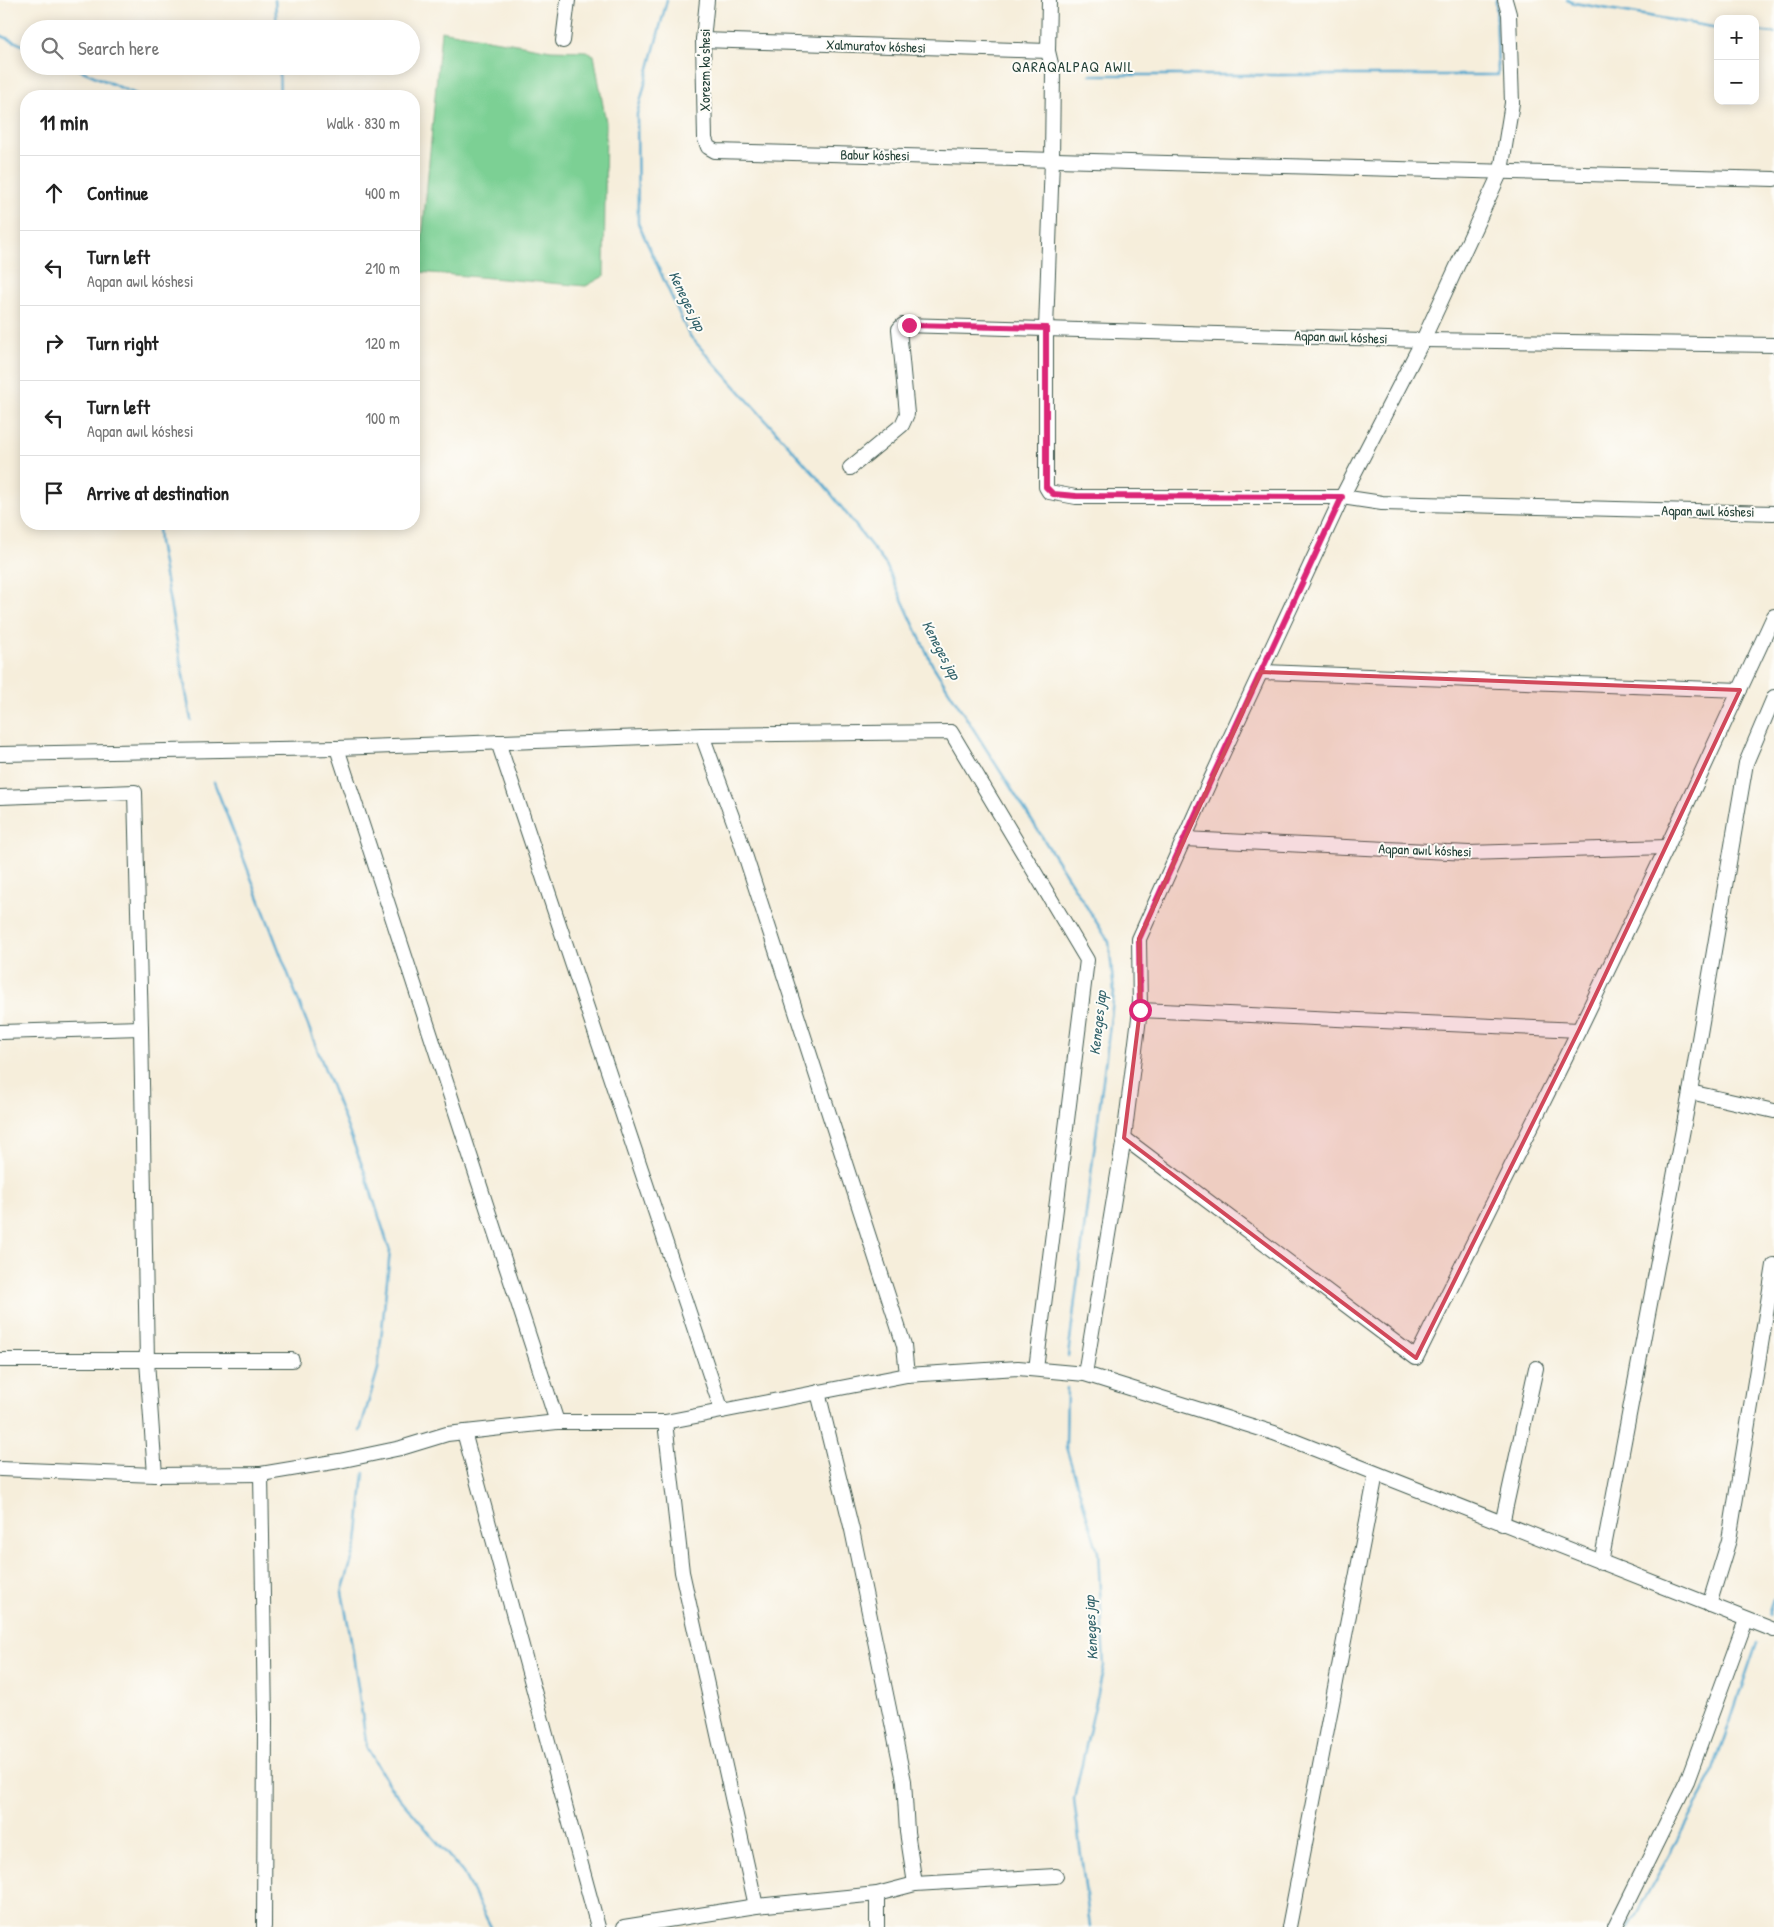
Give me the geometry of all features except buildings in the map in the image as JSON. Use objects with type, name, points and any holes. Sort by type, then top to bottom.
[{"type":"street","points":[[563,41],[568,0]]},
{"type":"street","name":"Xorezm ko'shesi","points":[[706,140],[703,40],[707,0]]},
{"type":"street","points":[[1046,328],[1053,72],[1048,51],[1049,0]]},
{"type":"street","points":[[1085,1374],[1124,1138],[1140,1010],[1139,939],[1342,497],[1423,340],[1502,171],[1512,103],[1508,14],[1505,0]]},
{"type":"street","name":"Xalmuratov kóshesi","points":[[703,40],[1048,51]]},
{"type":"street","name":"Babur kóshesi","points":[[706,140],[708,147],[715,151],[1052,160]]},
{"type":"street","points":[[1052,160],[1774,179]]},
{"type":"street","name":"Aqpan awıl kóshesi","points":[[850,468],[902,425],[907,414],[899,329],[903,325],[1423,340],[1774,345]]},
{"type":"street","name":"Aqpan awıl kóshesi","points":[[1046,328],[1046,487],[1053,494],[1076,496],[1342,497],[1382,503],[1774,513]]},
{"type":"street","points":[[1124,1138],[1416,1358],[1580,1030],[1667,848],[1774,616]]},
{"type":"street","points":[[1261,672],[1740,690]]},
{"type":"street","points":[[1601,1563],[1690,1092],[1746,763],[1774,697]]},
{"type":"street","points":[[0,754],[337,748],[702,735],[951,732],[1088,960],[1036,1370]]},
{"type":"street","points":[[702,735],[738,833],[904,1345],[908,1375]]},
{"type":"street","points":[[498,742],[722,1411]]},
{"type":"street","points":[[337,748],[557,1422]]},
{"type":"street","points":[[0,797],[135,792],[147,1361],[154,1474]]},
{"type":"street","name":"Aqpan awıl kóshesi","points":[[1184,839],[1469,853],[1667,848]]},
{"type":"street","points":[[1140,1010],[1580,1030]]},
{"type":"street","points":[[0,1032],[141,1028]]},
{"type":"street","points":[[1690,1092],[1774,1112]]},
{"type":"street","points":[[1709,1606],[1729,1540],[1774,1265]]},
{"type":"street","points":[[0,1360],[292,1360]]},
{"type":"street","points":[[0,1468],[154,1474],[261,1474],[339,1462],[401,1448],[447,1434],[557,1422],[665,1422],[908,1375],[1018,1368],[1085,1374],[1274,1434],[1774,1630]]},
{"type":"street","points":[[1502,1524],[1536,1368]]},
{"type":"street","points":[[818,1392],[852,1530],[904,1781],[907,1832],[915,1884]]},
{"type":"street","points":[[665,1422],[682,1572],[756,1906]]},
{"type":"street","points":[[464,1432],[598,1927]]},
{"type":"street","points":[[261,1474],[265,1719],[264,1927]]},
{"type":"street","points":[[1289,1927],[1376,1474]]},
{"type":"street","points":[[1616,1927],[1687,1780],[1746,1620]]},
{"type":"street","points":[[624,1927],[756,1906],[877,1894],[915,1884],[1056,1876]]},
{"type":"street","points":[[877,1894],[877,1927]]},
{"type":"highlighted area","points":[[1261,672],[1740,690],[1579,1030],[1416,1358],[1124,1138],[1140,1010],[1139,939]]},
{"type":"green space","points":[[441,31],[551,50],[586,51],[594,55],[606,122],[604,276],[586,286],[420,272]]},
{"type":"waterway","points":[[275,0],[276,20]]},
{"type":"waterway","name":"Keneges jap","points":[[667,0],[637,114],[638,223],[689,335],[825,486],[886,565],[932,664],[1109,942],[1114,993],[1068,1356]]},
{"type":"waterway","points":[[1090,75],[1498,75],[1496,0]]},
{"type":"waterway","points":[[1567,0],[1574,3],[1714,27]]},
{"type":"waterway","points":[[1759,31],[1774,33]]},
{"type":"waterway","points":[[0,35],[20,44]]},
{"type":"waterway","points":[[92,75],[126,90]]},
{"type":"waterway","points":[[279,75],[280,90]]},
{"type":"waterway","points":[[158,530],[191,720]]},
{"type":"waterway","points":[[214,782],[365,1173],[390,1251],[378,1369],[360,1431]]},
{"type":"waterway","name":"Keneges jap","points":[[1067,1388],[1066,1447],[1098,1552],[1104,1666],[1074,1799],[1090,1927]]},
{"type":"waterway","points":[[364,1473],[357,1543],[342,1592],[367,1748],[389,1785],[463,1873],[491,1927]]},
{"type":"waterway","points":[[1769,1615],[1774,1600]]},
{"type":"waterway","points":[[1629,1927],[1710,1780],[1757,1642]]},
{"type":"district","name":"QARAQALPAQ AWIL","points":[[1073,67]]},
{"type":"route","points":[[909,325],[1046,328],[1046,487],[1053,494],[1076,496],[1342,497],[1139,939],[1140,1010]]}]
